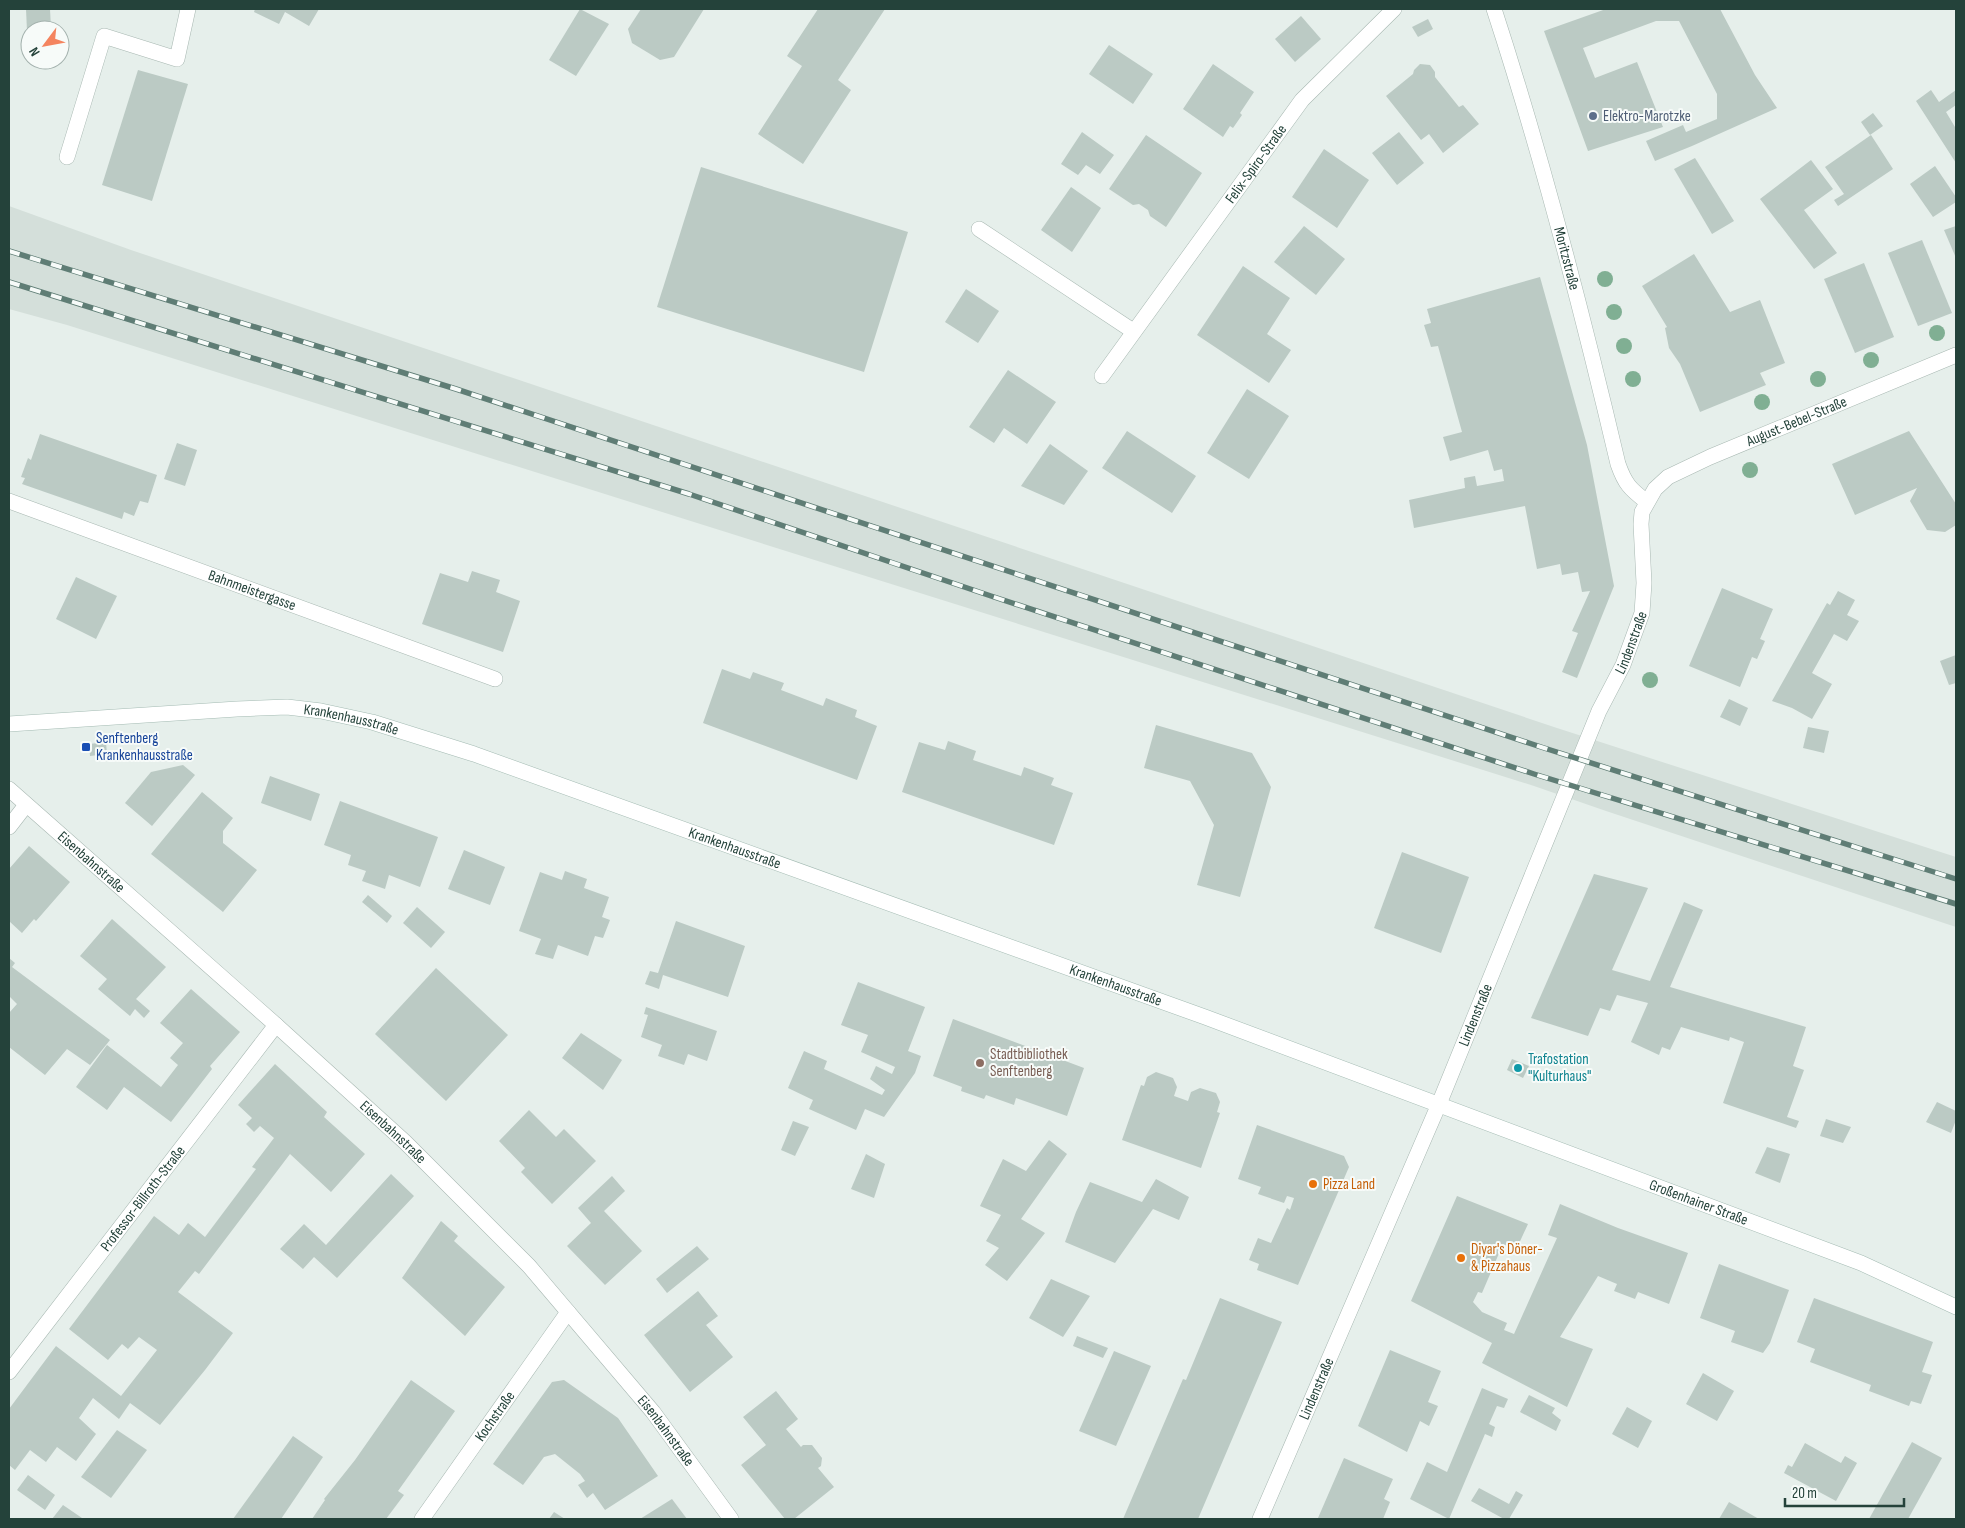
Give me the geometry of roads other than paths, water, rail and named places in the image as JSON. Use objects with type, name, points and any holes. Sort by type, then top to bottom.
[{"type":"street","points":[[66,157],[104,36],[176,59],[188,9]]},
{"type":"street","name":"Felix-Spiro-Straße","points":[[1102,376],[1302,100],[1394,9]]},
{"type":"street","name":"Moritzstraße","points":[[1494,9],[1520,90],[1578,297],[1618,464],[1624,481],[1630,489],[1646,502]]},
{"type":"street","points":[[979,229],[1133,331]]},
{"type":"street","name":"August-Bebel-Straße","points":[[1646,502],[1655,489],[1668,477],[1710,457],[1956,355]]},
{"type":"street","name":"Bahnmeistergasse","points":[[9,500],[496,679]]},
{"type":"street","name":"Lindenstraße","points":[[1260,1519],[1439,1104],[1599,712],[1623,665],[1642,613],[1644,583],[1641,524],[1642,512],[1646,502]]},
{"type":"street","name":"Krankenhausstraße","points":[[9,724],[287,707],[321,711],[372,722],[474,754],[1196,1013],[1439,1104]]},
{"type":"street","name":"Eisenbahnstraße","points":[[9,789],[405,1142],[530,1266],[653,1412],[731,1519]]},
{"type":"street","points":[[9,827],[26,805]]},
{"type":"street","name":"Professor-Billroth-Straße","points":[[9,1372],[276,1025]]},
{"type":"street","name":"Großenhainer Straße","points":[[1439,1104],[1862,1263],[1956,1307]]},
{"type":"street","name":"Kochstraße","points":[[422,1519],[568,1312]]},
{"type":"railway","points":[[9,251],[456,389],[1541,747],[1956,879]]},
{"type":"railway","points":[[9,282],[689,494],[991,596],[1534,774],[1956,904]]},
{"type":"place","name":"Elektro-Marotzke","points":[[1593,116]]},
{"type":"place","name":"Senftenberg Krankenhausstraße","points":[[86,747]]},
{"type":"place","name":"Stadtbibliothek Senftenberg","points":[[980,1063]]},
{"type":"place","name":"Trafostation \"Kulturhaus\"","points":[[1518,1068]]},
{"type":"place","name":"Pizza Land","points":[[1313,1184]]},
{"type":"place","name":"Diyar's Döner- & Pizzahaus","points":[[1461,1258]]}]
